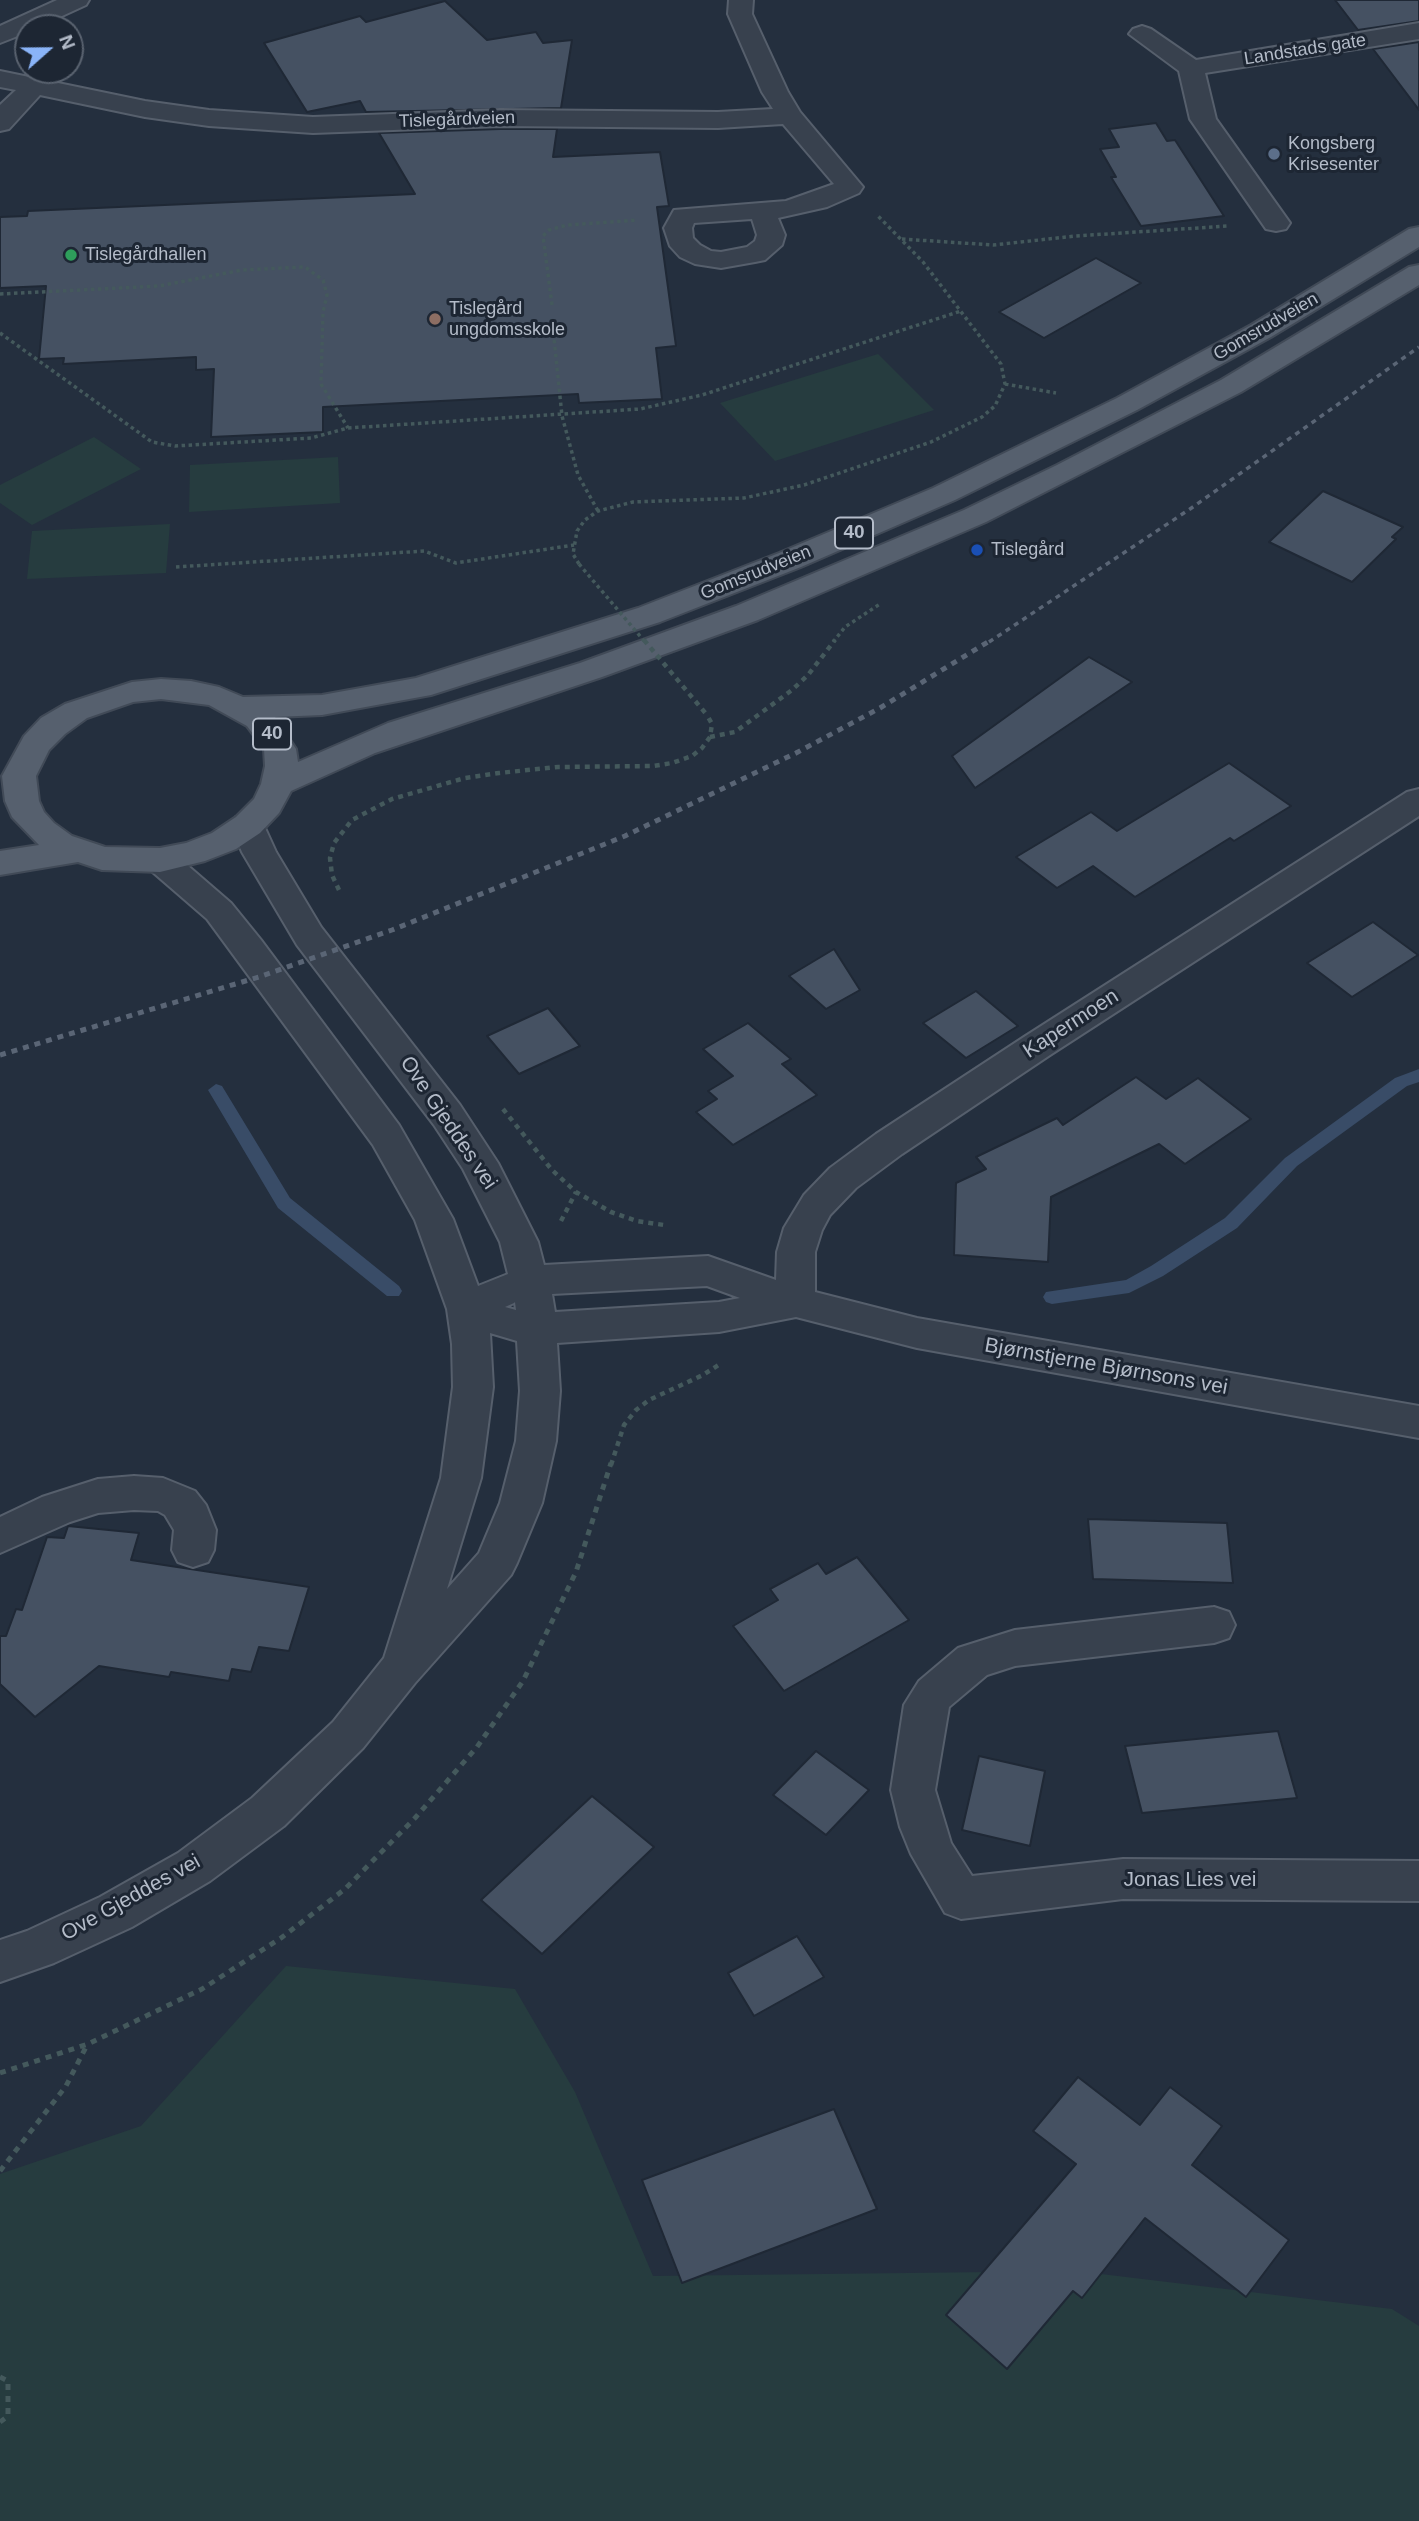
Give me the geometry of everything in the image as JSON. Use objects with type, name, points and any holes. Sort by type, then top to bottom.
[{"type":"main road","name":"Gomsrudveien","points":[[242,707],[322,705],[420,688],[638,618],[755,574],[944,494],[1127,404],[1261,331],[1419,235]]},
{"type":"main road","name":"Gomsrudveien","points":[[278,784],[387,736],[591,670],[747,613],[950,527],[1068,471],[1195,405],[1326,331],[1419,273]]},
{"type":"main road","name":"40","points":[[151,690],[191,691],[219,697],[242,707],[272,733],[280,749],[282,766],[278,784],[267,805],[248,825],[224,841],[193,853],[160,860],[130,861],[102,858],[76,851],[51,838],[29,817],[10,781],[36,744],[53,726],[76,711],[103,700],[151,690]]},
{"type":"main road","name":"40","points":[[0,863],[76,851]]},
{"type":"street","points":[[0,35],[77,0]]},
{"type":"street","points":[[741,0],[740,14],[761,63],[790,116],[850,187],[803,205],[762,211],[684,216],[678,228],[680,240],[690,251],[705,258],[721,260],[755,254],[768,245],[771,235],[762,211]]},
{"type":"street","name":"Landstads gate","points":[[1191,68],[1419,31]]},
{"type":"street","points":[[1142,34],[1191,68],[1203,119],[1276,223]]},
{"type":"street","name":"Tislegårdveien","points":[[0,79],[32,88],[158,111],[313,125],[500,118],[718,120],[790,116]]},
{"type":"street","points":[[0,123],[32,88]]},
{"type":"street","name":"Kapermoen","points":[[795,1303],[796,1252],[803,1228],[817,1205],[844,1178],[889,1144],[1037,1046],[1419,800]]},
{"type":"street","name":"Ove Gjeddes vei","points":[[0,1961],[38,1948],[116,1912],[194,1867],[268,1812],[348,1735],[400,1670],[496,1563],[521,1503],[536,1441],[540,1391],[537,1329],[531,1281],[519,1242],[479,1163],[406,1060],[309,936],[259,852],[248,825]]},
{"type":"street","name":"Ove Gjeddes vei","points":[[160,860],[219,911],[386,1135],[434,1219],[467,1309],[472,1344],[473,1387],[461,1478],[400,1670]]},
{"type":"street","name":"Bjørnstjerne Bjørnsons vei","points":[[467,1309],[499,1292],[531,1281],[708,1271],[795,1303],[916,1333],[1419,1422]]},
{"type":"street","name":"Bjørnstjerne Bjørnsons vei","points":[[467,1309],[506,1323],[537,1329],[719,1317],[795,1303]]},
{"type":"street","points":[[0,1536],[57,1508],[98,1496],[134,1493],[163,1495],[180,1503],[191,1517],[195,1530],[193,1550]]},
{"type":"street","name":"Jonas Lies vei","points":[[1214,1625],[1015,1648],[973,1661],[933,1694],[926,1705],[913,1790],[922,1827],[933,1854],[961,1898],[1123,1879],[1419,1881]]},
{"type":"path","points":[[340,893],[332,876],[330,858],[334,843],[352,820],[392,799],[465,778],[508,771],[672,763],[692,756],[710,737],[712,724],[707,715],[573,554],[576,531],[584,520],[598,511],[634,502],[713,501],[774,492],[891,457],[965,426],[995,405],[1005,384],[996,356],[901,239],[850,187]]},
{"type":"path","points":[[552,305],[543,236],[549,230],[567,225],[684,216]]},
{"type":"path","points":[[901,239],[993,245],[1076,236],[1276,223]]},
{"type":"path","points":[[0,294],[159,286],[242,270],[304,267],[312,270],[323,281],[327,295],[323,312],[321,384],[348,428]]},
{"type":"path","points":[[0,334],[152,442],[174,446],[311,438],[348,428],[640,409],[702,394],[961,311]]},
{"type":"path","points":[[552,319],[562,416],[578,475],[598,511]]},
{"type":"path","points":[[176,567],[424,551],[456,563],[574,545]]},
{"type":"path","points":[[710,737],[735,732],[792,690],[808,675],[845,627],[880,604]]},
{"type":"path","points":[[495,1099],[552,1170],[576,1192],[611,1212],[637,1221],[677,1227]]},
{"type":"path","points":[[0,2073],[88,2044],[202,1989],[281,1938],[345,1889],[415,1818],[477,1747],[523,1681],[576,1572],[624,1425],[649,1400],[704,1376],[727,1356]]},
{"type":"path","points":[[0,2171],[66,2087],[88,2044]]},
{"type":"path","points":[[0,2377],[8,2381],[8,2416],[0,2422]]},
{"type":"green space","points":[[878,354],[934,410],[775,461],[720,403]]},
{"type":"green space","points":[[94,437],[141,469],[32,525],[0,503],[0,485]]},
{"type":"green space","points":[[338,457],[340,503],[189,512],[190,465]]},
{"type":"green space","points":[[170,524],[166,573],[27,579],[32,531]]},
{"type":"green space","points":[[286,1966],[515,1989],[575,2092],[653,2276],[1076,2271],[1392,2309],[1419,2326],[1419,2521],[0,2521],[0,2174],[141,2126]]},
{"type":"building","points":[[1335,0],[1419,0],[1419,21],[1358,30]]},
{"type":"building","points":[[445,1],[487,40],[536,32],[543,43],[572,40],[561,108],[366,112],[360,101],[307,112],[264,43],[360,16],[366,22]]},
{"type":"building","points":[[1419,42],[1419,110],[1373,49]]},
{"type":"building","points":[[1156,123],[1167,141],[1175,140],[1224,216],[1141,226],[1111,177],[1116,177],[1100,149],[1119,147],[1109,129]]},
{"type":"building","points":[[557,129],[553,157],[660,152],[669,206],[657,207],[676,346],[656,348],[662,399],[579,403],[578,394],[323,407],[323,432],[211,437],[214,369],[196,370],[196,357],[63,364],[64,358],[39,359],[46,286],[0,288],[0,217],[27,216],[28,211],[415,194],[379,133]]},
{"type":"building","points":[[1096,258],[1141,283],[1044,338],[999,312]]},
{"type":"building","points":[[1323,491],[1403,527],[1392,537],[1396,539],[1352,582],[1269,542]]},
{"type":"building","points":[[1089,657],[1132,682],[975,788],[952,756]]},
{"type":"building","points":[[1229,763],[1291,806],[1234,841],[1230,838],[1135,897],[1093,866],[1057,888],[1016,857],[1091,812],[1117,831]]},
{"type":"building","points":[[1373,922],[1418,955],[1352,997],[1307,963]]},
{"type":"building","points":[[834,949],[860,990],[826,1009],[789,976]]},
{"type":"building","points":[[976,991],[1018,1026],[966,1058],[923,1023]]},
{"type":"building","points":[[548,1008],[580,1046],[519,1074],[487,1036]]},
{"type":"building","points":[[748,1023],[791,1059],[782,1064],[817,1095],[733,1145],[696,1112],[717,1099],[708,1091],[733,1076],[703,1049]]},
{"type":"building","points":[[1136,1077],[1166,1099],[1198,1078],[1251,1119],[1185,1164],[1159,1144],[1051,1197],[1048,1262],[954,1255],[956,1183],[986,1169],[976,1157],[1057,1118],[1063,1125]]},
{"type":"building","points":[[1088,1519],[1227,1523],[1233,1583],[1093,1579]]},
{"type":"building","points":[[68,1526],[139,1533],[131,1560],[309,1587],[289,1651],[259,1647],[251,1672],[232,1669],[229,1681],[171,1672],[169,1677],[99,1666],[35,1717],[0,1684],[0,1636],[6,1636],[16,1609],[22,1610],[47,1537],[64,1538]]},
{"type":"building","points":[[857,1557],[909,1620],[784,1691],[733,1626],[778,1600],[770,1589],[818,1563],[826,1574]]},
{"type":"building","points":[[1278,1731],[1297,1798],[1142,1813],[1125,1746]]},
{"type":"building","points":[[816,1751],[869,1790],[826,1835],[773,1795]]},
{"type":"building","points":[[979,1756],[1045,1771],[1030,1846],[962,1830]]},
{"type":"building","points":[[592,1796],[654,1847],[542,1954],[481,1900]]},
{"type":"building","points":[[797,1936],[824,1977],[754,2016],[728,1973]]},
{"type":"building","points":[[1078,2077],[1140,2125],[1170,2087],[1222,2126],[1192,2165],[1289,2240],[1246,2297],[1145,2218],[1082,2298],[1073,2291],[1007,2369],[946,2315],[1076,2164],[1033,2131]]},
{"type":"building","points":[[834,2109],[877,2209],[682,2283],[642,2180]]},
{"type":"waterway","points":[[1052,1297],[1129,1286],[1157,1271],[1231,1223],[1291,1162],[1401,1082],[1419,1075]]},
{"type":"waterway","points":[[216,1090],[284,1203],[393,1291]]},
{"type":"railway","points":[[989,642],[1190,509],[1419,347]]},
{"type":"railway","points":[[0,1055],[262,976],[392,930],[625,836],[796,753],[880,708],[991,640]]},
{"type":"place","name":"Kongsberg Krisesenter","points":[[1274,154]]},
{"type":"place","name":"Tislegårdhallen","points":[[71,255]]},
{"type":"place","name":"Tislegård ungdomsskole","points":[[435,319]]},
{"type":"place","name":"Tislegård","points":[[977,550]]}]
